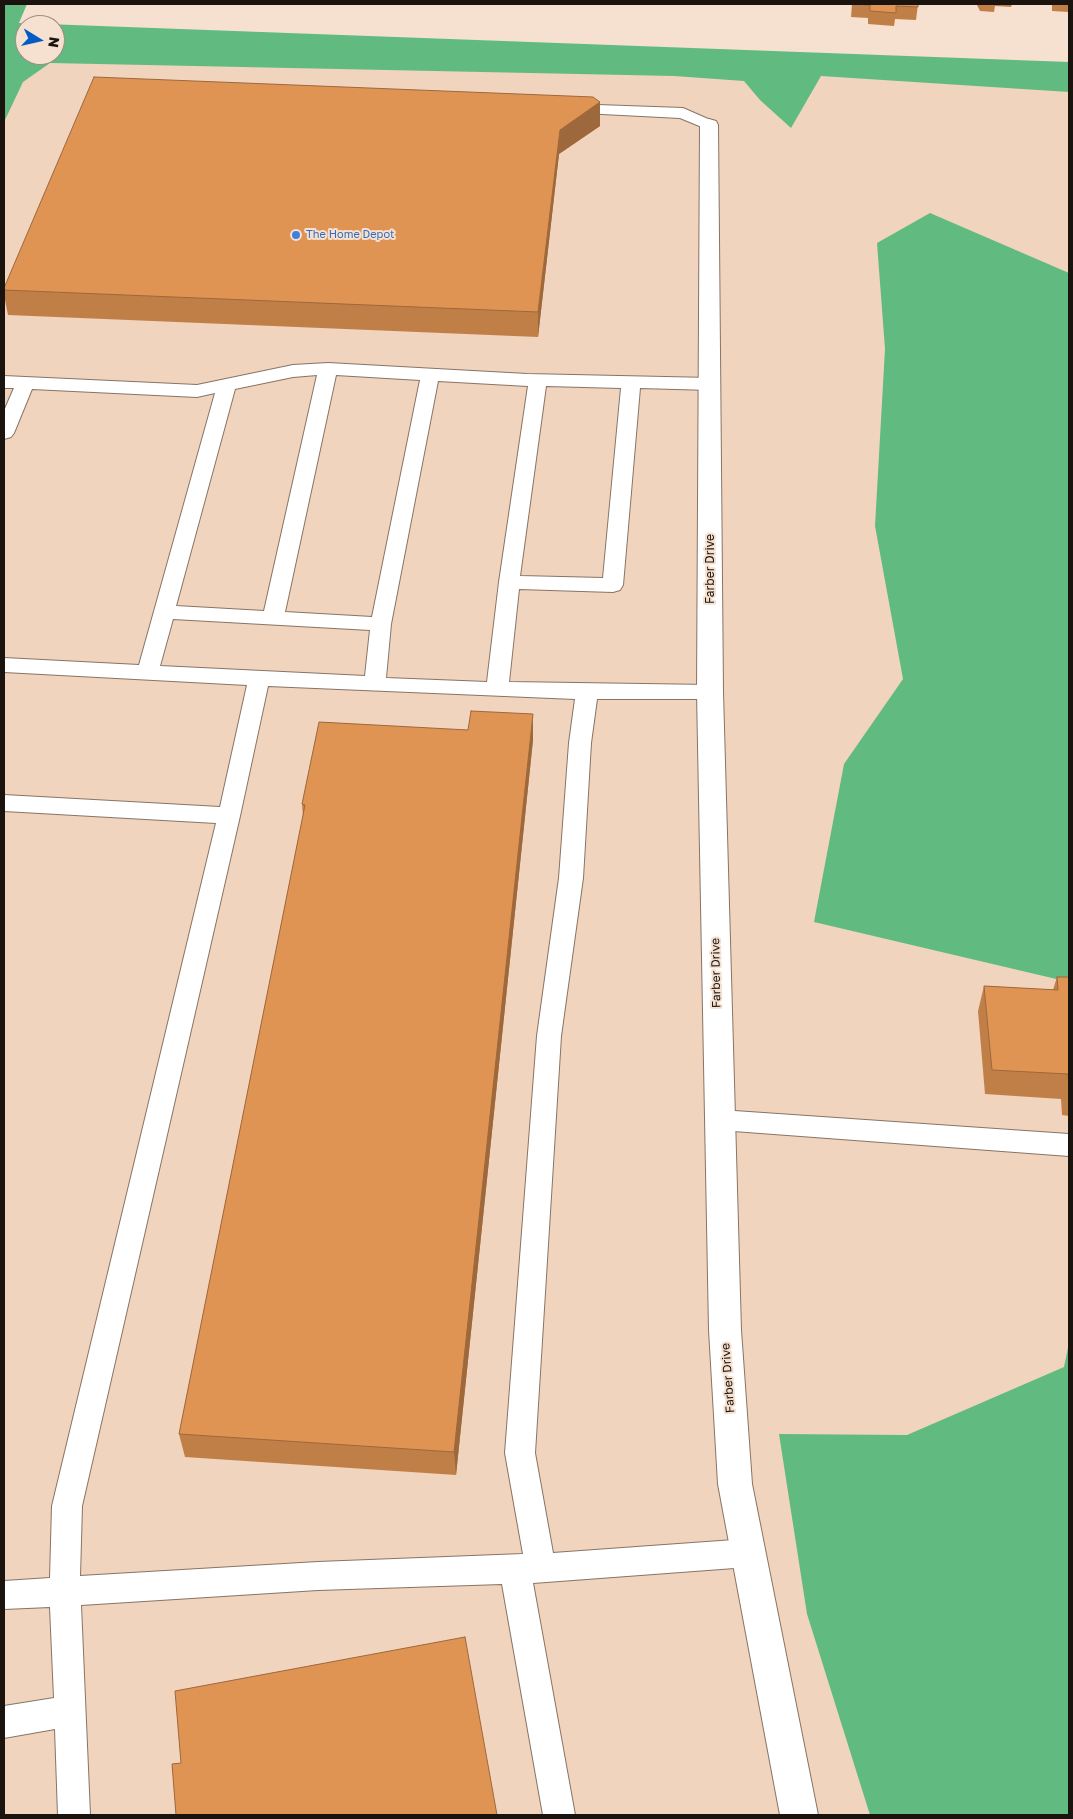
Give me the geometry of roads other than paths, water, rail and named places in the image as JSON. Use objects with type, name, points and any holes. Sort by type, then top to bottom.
[{"type":"street","name":"Farber Drive","points":[[709,125],[711,384],[710,692],[724,1330],[734,1484],[798,1815]]},
{"type":"lane","points":[[558,109],[683,113],[709,125]]},
{"type":"lane","points":[[4,382],[197,391],[292,372],[328,369],[538,380],[711,384]]},
{"type":"lane","points":[[273,618],[328,369]]},
{"type":"lane","points":[[375,684],[381,624],[430,375]]},
{"type":"lane","points":[[497,689],[509,582],[538,380]]},
{"type":"lane","points":[[509,582],[613,586],[631,382]]},
{"type":"lane","points":[[4,433],[24,383]]},
{"type":"lane","points":[[148,672],[226,386]]},
{"type":"lane","points":[[164,612],[381,624]]},
{"type":"lane","points":[[4,665],[497,689],[587,692],[710,692]]},
{"type":"lane","points":[[74,1815],[65,1592],[67,1506],[229,816],[259,678]]},
{"type":"lane","points":[[559,1815],[528,1568],[520,1453],[549,1036],[571,878],[580,743],[587,692]]},
{"type":"lane","points":[[4,803],[229,816]]},
{"type":"lane","points":[[720,1120],[1069,1145]]},
{"type":"lane","points":[[4,1595],[318,1576],[528,1568],[748,1553]]},
{"type":"lane","points":[[4,1722],[70,1711]]},
{"type":"place","name":"The Home Depot","points":[[296,235]]}]
